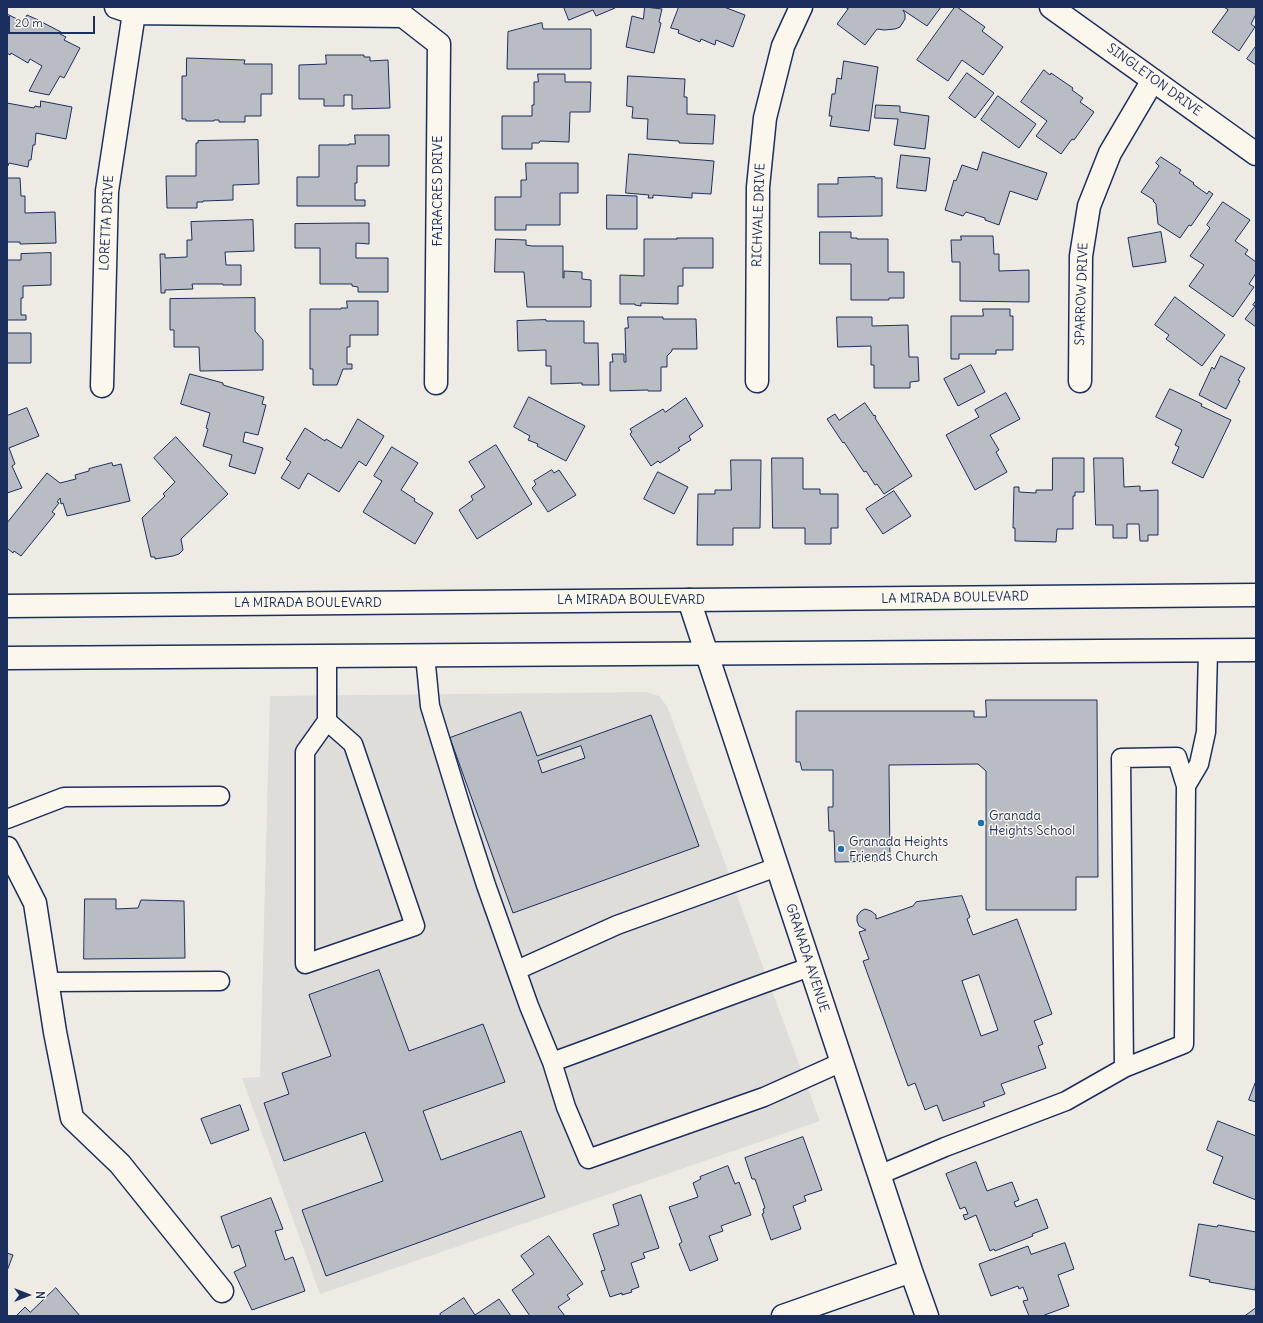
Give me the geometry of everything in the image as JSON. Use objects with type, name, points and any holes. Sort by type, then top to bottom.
[{"type":"street","name":"RICHVALE DRIVE","points":[[757,381],[758,187],[765,118],[783,46],[801,7]]},
{"type":"street","name":"SINGLETON DRIVE","points":[[1051,7],[1256,154]]},
{"type":"street","name":"FAIRACRES DRIVE","points":[[125,10],[403,16],[439,44],[436,383]]},
{"type":"street","name":"LORETTA DRIVE","points":[[102,386],[107,191],[125,10]]},
{"type":"street","name":"SPARROW DRIVE","points":[[1080,381],[1081,256],[1089,206],[1110,153],[1153,80]]},
{"type":"street","name":"LA MIRADA BOULEVARD","points":[[7,606],[1256,595]]},
{"type":"street","name":"GRANADA AVENUE","points":[[689,600],[927,1316]]},
{"type":"street","points":[[7,658],[1256,650]]},
{"type":"street","points":[[7,848],[34,903],[55,1032],[72,1118],[120,1164],[222,1291]]},
{"type":"street","points":[[783,1316],[911,1271]]},
{"type":"lane","points":[[1186,786],[1199,764],[1206,732],[1208,651]]},
{"type":"lane","points":[[425,655],[430,706],[486,885],[516,970],[552,1062],[566,1106],[588,1159],[764,1097],[842,1062]]},
{"type":"lane","points":[[327,656],[327,721],[305,752],[305,964],[415,926],[353,744],[327,721]]},
{"type":"lane","points":[[879,1175],[945,1147],[1066,1101],[1124,1068],[1184,1044],[1186,786],[1177,757],[1121,758],[1124,1068]]},
{"type":"lane","points":[[7,819],[64,797],[220,796]]},
{"type":"lane","points":[[516,970],[617,925],[778,867]]},
{"type":"lane","points":[[552,1062],[810,967]]},
{"type":"lane","points":[[47,982],[220,981]]},
{"type":"shaded area","points":[[646,692],[659,696],[667,706],[820,1121],[320,1294],[242,1078],[260,1077],[270,696]]},
{"type":"building","points":[[564,7],[615,8],[596,16],[593,10],[569,20]]},
{"type":"building","points":[[645,7],[662,9],[659,22],[661,23],[654,53],[626,47],[632,16],[643,19]]},
{"type":"building","points":[[679,7],[724,7],[745,15],[733,47],[716,40],[715,45],[701,39],[700,42],[678,33],[679,30],[671,28]]},
{"type":"building","points":[[845,7],[941,7],[927,26],[903,10],[905,19],[900,27],[884,30],[877,29],[865,45],[837,24],[848,9]]},
{"type":"building","points":[[955,7],[985,27],[982,31],[1003,47],[983,75],[962,60],[948,81],[917,60]]},
{"type":"building","points":[[1224,7],[1256,7],[1256,14],[1251,24],[1255,27],[1239,51],[1212,32],[1228,10]]},
{"type":"building","points":[[7,14],[23,22],[27,15],[36,19],[61,32],[60,34],[66,37],[64,40],[80,48],[64,78],[60,76],[49,95],[29,91],[42,66],[30,59],[28,63],[11,53],[10,55],[7,53]]},
{"type":"building","points":[[542,23],[543,29],[591,29],[591,69],[507,69],[508,32]]},
{"type":"building","points":[[1256,46],[1256,65],[1247,59]]},
{"type":"building","points":[[326,55],[364,55],[364,57],[370,57],[370,61],[388,60],[390,108],[352,109],[352,95],[344,95],[344,106],[324,106],[324,99],[299,99],[299,65],[326,64]]},
{"type":"building","points":[[187,58],[245,60],[244,64],[272,64],[272,94],[261,94],[261,116],[245,116],[245,122],[219,122],[219,120],[186,121],[186,119],[182,119],[182,76],[186,76]]},
{"type":"building","points":[[844,61],[878,67],[869,131],[830,126],[832,116],[829,116],[832,94],[835,94],[837,78],[841,79]]},
{"type":"building","points":[[1044,70],[1073,88],[1072,90],[1083,98],[1080,102],[1094,112],[1074,140],[1072,139],[1061,154],[1036,136],[1047,121],[1021,102]]},
{"type":"building","points":[[967,73],[994,93],[975,118],[949,98]]},
{"type":"building","points":[[538,74],[565,74],[565,82],[591,82],[590,112],[570,112],[569,142],[540,141],[539,143],[532,143],[532,149],[502,149],[502,116],[532,116],[532,105],[534,105],[534,82],[538,82]]},
{"type":"building","points":[[628,76],[685,79],[684,97],[687,97],[687,114],[715,115],[713,144],[679,143],[679,141],[647,139],[648,119],[632,118],[633,107],[627,106]]},
{"type":"building","points":[[998,96],[1036,124],[1019,148],[981,120]]},
{"type":"building","points":[[41,101],[72,107],[66,139],[36,133],[35,145],[33,145],[31,160],[29,160],[28,167],[9,163],[7,166],[7,103],[34,108],[35,106],[40,107]]},
{"type":"building","points":[[876,105],[900,106],[900,112],[929,116],[925,149],[894,145],[898,119],[875,118]]},
{"type":"building","points":[[355,135],[389,135],[389,166],[357,166],[355,200],[365,200],[365,206],[297,206],[297,177],[319,177],[319,145],[355,144]]},
{"type":"building","points":[[258,140],[259,184],[233,185],[233,200],[197,202],[197,208],[167,208],[166,176],[196,176],[196,143],[198,143],[198,141]]},
{"type":"building","points":[[983,152],[1047,173],[1037,200],[1010,191],[999,225],[985,220],[985,218],[966,212],[963,216],[945,210],[954,180],[956,181],[962,165],[977,170]]},
{"type":"building","points":[[629,154],[714,161],[711,194],[692,193],[692,198],[653,195],[653,198],[648,198],[649,195],[626,193]]},
{"type":"building","points":[[901,155],[930,158],[926,191],[897,188]]},
{"type":"building","points":[[1161,157],[1181,170],[1179,173],[1207,194],[1209,191],[1213,194],[1191,226],[1189,225],[1180,238],[1158,224],[1156,204],[1153,201],[1154,200],[1141,192],[1159,166],[1156,163]]},
{"type":"building","points":[[526,163],[578,163],[578,193],[560,193],[560,225],[526,225],[526,230],[495,230],[495,197],[521,197],[521,180],[526,180]]},
{"type":"building","points":[[7,178],[20,178],[21,196],[25,196],[25,213],[55,212],[56,243],[20,244],[20,242],[7,242]]},
{"type":"building","points":[[838,178],[882,178],[882,216],[818,217],[818,184],[838,184]]},
{"type":"building","points":[[607,195],[637,196],[637,229],[607,229]]},
{"type":"building","points":[[1223,202],[1250,220],[1235,241],[1248,250],[1245,254],[1256,262],[1256,273],[1249,284],[1254,287],[1233,317],[1189,286],[1204,265],[1190,256],[1210,228],[1207,225]]},
{"type":"building","points":[[253,220],[254,251],[225,252],[226,265],[241,265],[241,285],[192,284],[193,289],[165,290],[165,293],[161,293],[160,254],[165,254],[165,258],[187,257],[187,240],[192,240],[191,222]]},
{"type":"building","points":[[369,223],[369,244],[356,243],[356,258],[388,258],[388,292],[358,292],[358,287],[352,286],[352,284],[320,284],[320,248],[295,248],[295,224]]},
{"type":"building","points":[[820,232],[851,232],[851,238],[857,239],[888,239],[888,272],[904,272],[904,298],[889,298],[889,300],[851,300],[851,264],[820,264]]},
{"type":"building","points":[[1161,232],[1166,262],[1133,267],[1128,238]]},
{"type":"building","points":[[961,236],[993,236],[994,254],[999,254],[999,271],[1029,270],[1029,302],[960,301],[960,262],[952,262],[951,240],[961,240]]},
{"type":"building","points":[[713,238],[713,268],[683,268],[683,286],[678,286],[678,304],[641,303],[641,306],[635,304],[620,304],[620,275],[644,276],[644,239]]},
{"type":"building","points":[[496,239],[526,240],[526,245],[532,246],[563,246],[563,278],[564,271],[582,272],[582,279],[591,280],[591,307],[527,307],[524,272],[495,272]]},
{"type":"building","points":[[51,253],[51,285],[23,286],[21,315],[26,315],[26,320],[7,320],[7,260],[21,260],[21,254]]},
{"type":"building","points":[[1175,297],[1225,335],[1202,366],[1166,339],[1169,335],[1155,325]]},
{"type":"building","points":[[255,298],[255,331],[263,340],[263,370],[200,371],[199,347],[174,347],[174,330],[170,330],[170,299]]},
{"type":"building","points":[[347,301],[378,301],[378,335],[350,335],[350,347],[347,347],[347,364],[352,364],[352,369],[343,369],[337,385],[313,385],[313,369],[310,369],[310,309],[347,308]]},
{"type":"building","points":[[1256,301],[1256,327],[1245,319],[1255,306],[1253,305]]},
{"type":"building","points":[[983,309],[1010,309],[1010,316],[1013,316],[1013,350],[996,350],[996,354],[959,354],[959,359],[951,359],[951,316],[983,316]]},
{"type":"building","points":[[628,317],[696,319],[697,349],[672,349],[667,356],[667,367],[661,367],[661,391],[610,391],[610,362],[613,362],[612,354],[624,354],[624,362],[626,362],[625,328],[628,328]]},
{"type":"building","points":[[837,317],[872,317],[872,326],[908,325],[909,357],[918,357],[919,381],[910,382],[910,388],[874,388],[874,365],[871,365],[871,346],[838,347]]},
{"type":"building","points":[[517,321],[584,321],[584,343],[598,343],[599,385],[582,385],[582,383],[551,384],[551,366],[546,366],[546,350],[518,351]]},
{"type":"building","points":[[7,333],[31,333],[31,363],[7,363]]},
{"type":"building","points":[[1221,356],[1245,368],[1238,380],[1240,381],[1226,409],[1199,395],[1212,367],[1214,369]]},
{"type":"building","points":[[971,365],[985,392],[958,406],[944,379]]},
{"type":"building","points":[[190,374],[223,383],[223,385],[264,397],[262,404],[266,405],[258,435],[245,432],[243,442],[263,448],[255,474],[229,466],[232,455],[203,446],[208,429],[206,428],[210,413],[181,404]]},
{"type":"building","points":[[1170,389],[1231,420],[1203,478],[1172,463],[1179,447],[1175,445],[1182,430],[1156,417]]},
{"type":"building","points":[[1006,393],[1020,419],[990,435],[999,450],[996,452],[1007,472],[975,490],[946,435],[979,417],[975,410]]},
{"type":"building","points":[[529,397],[585,426],[566,461],[537,446],[538,444],[528,440],[530,436],[514,427]]},
{"type":"building","points":[[686,398],[703,426],[689,436],[691,440],[678,448],[680,450],[660,463],[658,461],[651,466],[630,434],[632,432],[630,429],[663,409],[665,412]]},
{"type":"building","points":[[865,403],[874,416],[875,415],[875,418],[912,476],[884,494],[877,484],[875,485],[866,471],[864,472],[827,419],[835,414],[839,420]]},
{"type":"building","points":[[27,408],[39,436],[9,448],[15,464],[12,466],[22,488],[7,493],[7,416]]},
{"type":"building","points":[[358,419],[384,436],[366,466],[359,461],[339,492],[308,473],[299,489],[281,478],[291,462],[286,459],[305,428],[325,441],[326,439],[341,448]]},
{"type":"building","points":[[176,437],[228,494],[181,539],[183,550],[179,554],[155,559],[155,557],[151,557],[142,518],[165,496],[163,494],[175,482],[154,458]]},
{"type":"building","points":[[496,445],[532,504],[477,539],[459,510],[473,500],[471,496],[485,487],[469,462]]},
{"type":"building","points":[[392,447],[418,463],[401,490],[415,499],[414,501],[433,513],[415,544],[363,512],[382,481],[374,476]]},
{"type":"building","points":[[772,458],[803,458],[803,489],[820,489],[820,494],[838,494],[838,528],[831,528],[831,544],[805,544],[805,528],[773,528]]},
{"type":"building","points":[[1053,458],[1084,458],[1084,492],[1075,492],[1075,496],[1073,496],[1073,529],[1057,529],[1056,542],[1015,541],[1015,528],[1013,528],[1014,487],[1019,487],[1019,492],[1036,493],[1036,490],[1052,490]]},
{"type":"building","points":[[1094,458],[1123,458],[1124,487],[1140,486],[1140,491],[1158,490],[1158,535],[1148,535],[1148,541],[1140,541],[1139,524],[1127,524],[1127,538],[1113,538],[1113,525],[1096,525]]},
{"type":"building","points":[[731,460],[761,460],[760,528],[733,528],[733,545],[697,545],[698,494],[715,494],[715,490],[731,490]]},
{"type":"building","points":[[112,463],[113,466],[121,464],[130,501],[67,516],[63,503],[61,504],[60,498],[57,502],[59,503],[52,512],[55,514],[21,556],[14,551],[13,553],[7,548],[7,523],[47,473],[60,483],[76,479],[75,475],[89,471],[89,469]]},
{"type":"building","points":[[552,470],[554,473],[559,470],[576,495],[548,512],[532,488],[536,484],[534,481]]},
{"type":"building","points":[[658,472],[688,487],[674,514],[644,499]]},
{"type":"building","points":[[894,491],[911,516],[883,534],[866,509]]},
{"type":"building","points":[[986,700],[1097,700],[1098,877],[1076,877],[1076,910],[986,910],[986,771],[978,764],[889,765],[890,861],[835,862],[834,831],[829,831],[828,807],[833,807],[833,770],[802,770],[800,762],[796,762],[796,711],[974,711],[974,717],[986,717]]},
{"type":"building","points":[[521,712],[537,756],[651,715],[699,846],[513,913],[450,738]],"holes":[[[581,746],[585,758],[542,773],[538,761]]]},
{"type":"building","points":[[962,896],[970,917],[967,919],[973,935],[1017,919],[1052,1014],[1034,1021],[1043,1044],[1038,1046],[1046,1068],[1001,1084],[1005,1094],[983,1102],[985,1106],[943,1121],[937,1105],[925,1110],[915,1083],[908,1086],[863,961],[869,959],[859,932],[866,930],[859,926],[857,921],[857,916],[865,909],[876,915],[876,919],[913,906],[916,902]],"holes":[[[979,975],[998,1030],[981,1036],[962,981]]]},
{"type":"building","points":[[85,899],[116,899],[116,909],[138,908],[141,900],[184,901],[185,958],[84,959]]},
{"type":"building","points":[[379,970],[409,1051],[483,1024],[505,1082],[423,1111],[441,1160],[521,1131],[545,1197],[326,1276],[302,1210],[383,1181],[365,1132],[284,1161],[264,1103],[289,1094],[282,1073],[331,1056],[309,995]]},
{"type":"building","points":[[1256,1081],[1256,1102],[1249,1100]]},
{"type":"building","points":[[240,1105],[249,1130],[211,1144],[201,1119]]},
{"type":"building","points":[[1218,1121],[1256,1136],[1256,1200],[1213,1183],[1223,1157],[1207,1150]]},
{"type":"building","points":[[803,1137],[822,1190],[804,1196],[806,1201],[793,1206],[801,1229],[771,1240],[762,1214],[764,1213],[763,1209],[765,1208],[755,1179],[752,1179],[745,1158]]},
{"type":"building","points":[[976,1162],[987,1191],[1012,1182],[1019,1200],[1014,1202],[1016,1207],[1037,1199],[1048,1228],[1032,1234],[1033,1236],[995,1251],[994,1249],[990,1251],[976,1215],[965,1220],[963,1215],[968,1214],[965,1207],[960,1209],[946,1174]]},
{"type":"building","points":[[728,1166],[735,1184],[739,1182],[751,1215],[721,1226],[723,1231],[709,1236],[718,1260],[690,1271],[679,1244],[682,1242],[669,1207],[698,1197],[693,1183],[701,1179],[700,1177]]},
{"type":"building","points":[[641,1195],[659,1248],[643,1253],[645,1258],[631,1263],[639,1287],[631,1290],[632,1292],[622,1295],[622,1293],[610,1297],[601,1271],[605,1270],[593,1234],[619,1225],[613,1205]]},
{"type":"building","points":[[271,1198],[283,1229],[275,1231],[285,1260],[293,1257],[305,1291],[252,1310],[234,1272],[246,1266],[239,1245],[232,1248],[221,1217]]},
{"type":"building","points":[[1199,1224],[1217,1227],[1218,1225],[1256,1232],[1255,1290],[1209,1282],[1210,1280],[1190,1276]]},
{"type":"building","points":[[549,1236],[583,1284],[567,1295],[570,1299],[558,1307],[565,1316],[530,1316],[512,1290],[534,1274],[521,1256]]},
{"type":"building","points":[[1065,1243],[1074,1269],[1058,1275],[1069,1306],[1042,1316],[1029,1316],[1023,1301],[1028,1300],[1023,1287],[1019,1289],[1018,1286],[991,1296],[979,1264],[1028,1246],[1031,1254]]},
{"type":"building","points":[[7,1253],[13,1255],[7,1271]]},
{"type":"building","points":[[56,1288],[80,1316],[16,1316],[25,1307],[30,1312]]},
{"type":"building","points":[[464,1298],[475,1315],[499,1299],[511,1316],[441,1316],[440,1314]]},
{"type":"building","points":[[1256,1308],[1256,1316],[1245,1316]]},
{"type":"place","name":"Granada Heights School","points":[[981,823]]},
{"type":"place","name":"Granada Heights Friends Church","points":[[841,849]]}]
